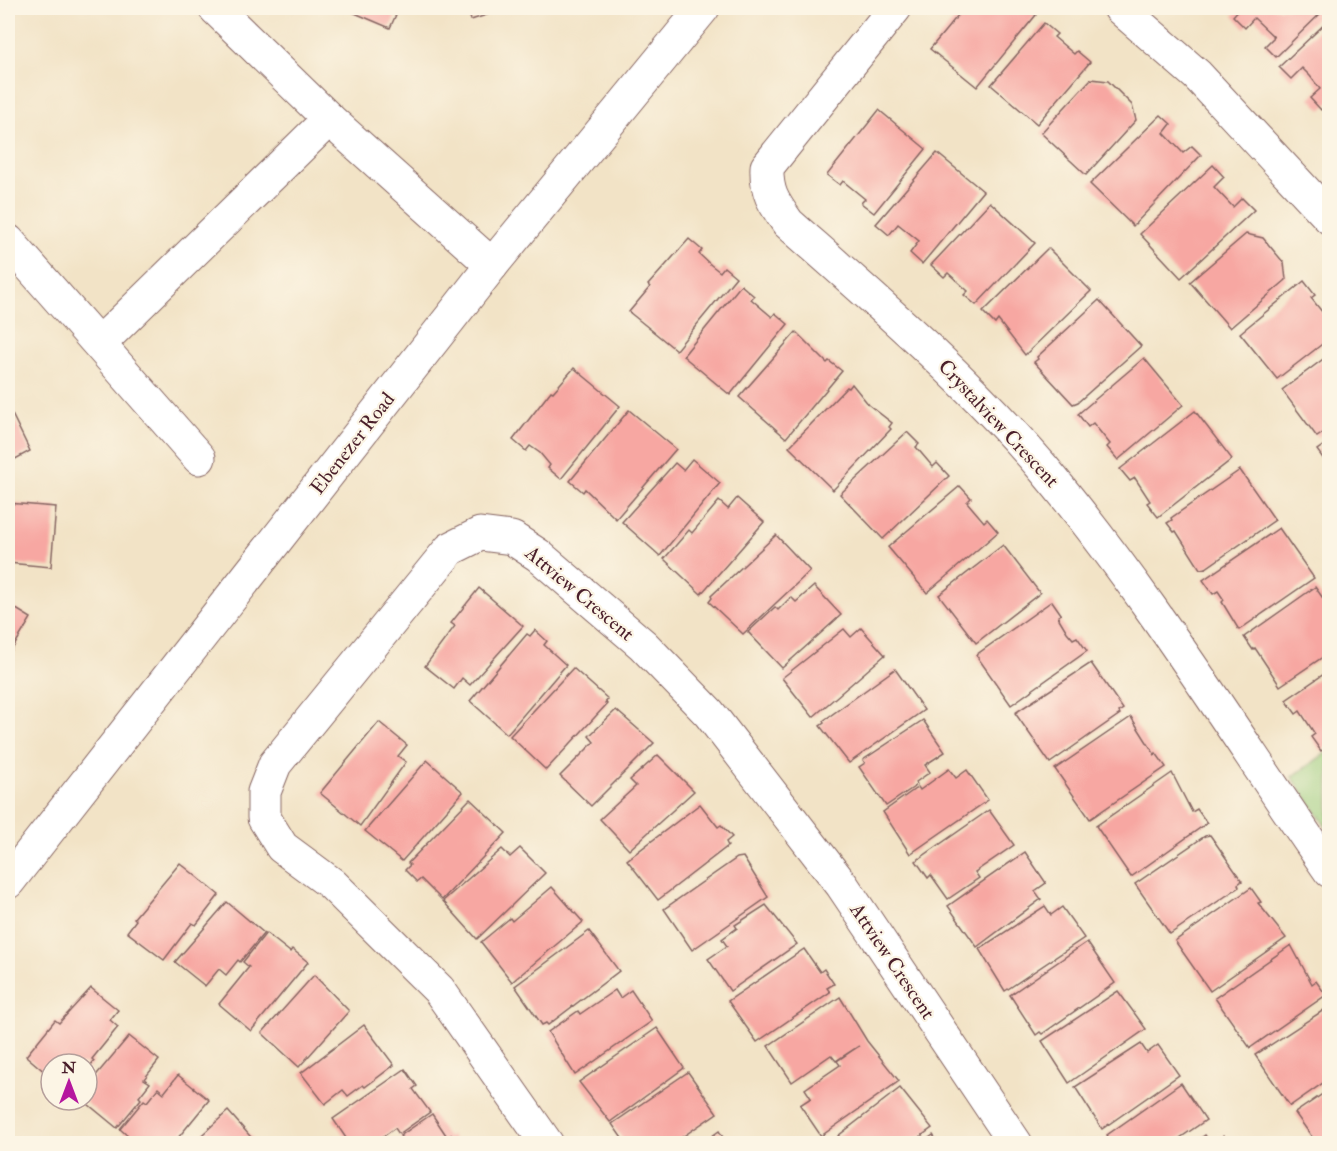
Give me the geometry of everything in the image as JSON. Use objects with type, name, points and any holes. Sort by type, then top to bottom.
[{"type":"street","points":[[215,8],[328,119],[492,265]]},
{"type":"street","name":"Ebenezer Road","points":[[8,882],[492,265],[703,8]]},
{"type":"street","name":"Crystalview Crescent","points":[[895,8],[767,167],[766,186],[775,205],[788,223],[945,364],[1043,468],[1109,551],[1329,871]]},
{"type":"street","points":[[1120,8],[1197,75],[1329,218]]},
{"type":"street","points":[[100,343],[328,119]]},
{"type":"street","points":[[8,241],[100,343],[198,458]]},
{"type":"street","name":"Attview Crescent","points":[[548,1143],[438,990],[332,884],[282,847],[264,818],[264,792],[274,764],[450,549],[480,534],[512,538],[538,555],[643,645],[709,713],[842,885],[1016,1143]]},
{"type":"green space","points":[[1329,751],[1329,831],[1292,777]]},
{"type":"building","points":[[343,8],[399,8],[390,28]]},
{"type":"building","points":[[467,8],[508,8],[471,20]]},
{"type":"building","points":[[964,8],[1008,8],[1016,14],[1021,8],[1027,8],[1036,15],[977,87],[930,49]]},
{"type":"building","points":[[1240,8],[1326,8],[1276,57],[1265,46],[1274,37],[1254,18],[1245,28],[1233,16]]},
{"type":"building","points":[[1330,19],[1330,102],[1321,110],[1310,98],[1320,89],[1310,76],[1302,68],[1291,79],[1279,67]]},
{"type":"building","points":[[1044,23],[1057,34],[1054,37],[1074,54],[1077,51],[1090,62],[1037,124],[991,85]]},
{"type":"building","points":[[1091,79],[1108,81],[1132,105],[1136,120],[1086,175],[1041,133]]},
{"type":"building","points":[[879,110],[926,149],[874,213],[861,203],[865,199],[843,181],[840,185],[827,175]]},
{"type":"building","points":[[1161,115],[1171,124],[1164,133],[1183,153],[1192,146],[1201,155],[1133,226],[1090,184]]},
{"type":"building","points":[[937,153],[983,191],[922,264],[910,253],[919,241],[898,224],[889,235],[876,224]]},
{"type":"building","points":[[1213,165],[1224,177],[1214,187],[1233,207],[1242,198],[1254,210],[1181,278],[1140,234]]},
{"type":"building","points":[[990,202],[1035,243],[976,305],[964,295],[968,291],[948,273],[944,277],[931,265]]},
{"type":"building","points":[[1246,234],[1263,238],[1284,263],[1286,280],[1230,328],[1190,282]]},
{"type":"building","points":[[689,239],[702,250],[699,254],[711,265],[720,272],[724,267],[736,277],[676,350],[629,312],[650,287],[648,285]]},
{"type":"building","points":[[1048,248],[1091,291],[1025,355],[998,320],[995,324],[983,312]]},
{"type":"building","points":[[1304,281],[1315,295],[1311,298],[1327,318],[1330,316],[1330,338],[1277,379],[1240,333]]},
{"type":"building","points":[[741,285],[754,296],[751,299],[772,317],[775,313],[788,324],[730,395],[683,356]]},
{"type":"building","points":[[1099,300],[1141,346],[1073,404],[1034,362]]},
{"type":"building","points":[[796,332],[827,363],[829,361],[842,371],[786,438],[739,397]]},
{"type":"building","points":[[1330,354],[1330,428],[1317,437],[1282,390]]},
{"type":"building","points":[[1144,358],[1183,405],[1118,460],[1107,447],[1110,444],[1093,423],[1088,427],[1078,414]]},
{"type":"building","points":[[574,368],[620,406],[561,479],[548,468],[550,465],[540,453],[530,446],[526,451],[513,440],[551,391],[553,392]]},
{"type":"building","points":[[852,384],[869,405],[892,423],[889,427],[891,429],[833,490],[789,447]]},
{"type":"building","points":[[8,406],[30,451],[8,463]]},
{"type":"building","points":[[629,410],[676,449],[616,519],[585,489],[583,492],[570,481]]},
{"type":"building","points":[[1195,411],[1232,459],[1158,517],[1147,503],[1150,501],[1135,478],[1130,481],[1120,469]]},
{"type":"building","points":[[907,432],[919,444],[916,447],[933,467],[937,463],[949,476],[883,539],[840,494]]},
{"type":"building","points":[[1330,441],[1330,468],[1317,450]]},
{"type":"building","points":[[692,459],[720,483],[660,556],[622,522],[675,463],[683,470]]},
{"type":"building","points":[[1240,470],[1275,520],[1206,568],[1200,569],[1176,531],[1174,532],[1167,523]]},
{"type":"building","points":[[960,486],[971,498],[967,502],[984,522],[987,519],[998,532],[927,593],[888,547]]},
{"type":"building","points":[[737,498],[764,522],[701,594],[664,559],[689,530],[692,533],[719,501],[728,509]]},
{"type":"building","points":[[8,503],[56,507],[51,567],[8,563]]},
{"type":"building","points":[[1279,528],[1314,578],[1239,630],[1218,591],[1213,594],[1203,580]]},
{"type":"building","points":[[776,535],[810,571],[743,634],[709,602],[711,596]]},
{"type":"building","points":[[1003,545],[1040,593],[976,643],[939,595]]},
{"type":"building","points":[[814,586],[841,615],[782,668],[748,632],[775,607],[778,610],[791,597],[796,602]]},
{"type":"building","points":[[1315,587],[1330,608],[1330,652],[1280,686],[1255,648],[1253,650],[1244,637]]},
{"type":"building","points":[[479,588],[523,626],[470,685],[462,678],[454,689],[425,666],[455,626],[451,623]]},
{"type":"building","points":[[1052,601],[1061,614],[1058,617],[1067,632],[1073,639],[1077,637],[1087,651],[1011,705],[976,655]]},
{"type":"building","points":[[8,604],[31,618],[8,656]]},
{"type":"building","points":[[861,628],[885,655],[813,717],[782,678],[844,629],[851,637]]},
{"type":"building","points":[[535,630],[547,641],[544,645],[566,665],[507,734],[470,701],[527,634],[530,636]]},
{"type":"building","points":[[1091,663],[1123,709],[1119,712],[1120,714],[1050,763],[1015,713]]},
{"type":"building","points":[[573,668],[608,699],[605,703],[607,704],[546,770],[510,736]]},
{"type":"building","points":[[895,669],[924,710],[849,763],[820,726],[824,723],[823,721]]},
{"type":"building","points":[[1330,670],[1330,745],[1321,751],[1311,737],[1315,734],[1300,711],[1296,714],[1286,700]]},
{"type":"building","points":[[616,710],[654,743],[591,806],[560,776],[594,742],[589,736]]},
{"type":"building","points":[[1131,717],[1155,755],[1156,753],[1166,767],[1090,819],[1055,769]]},
{"type":"building","points":[[923,720],[945,752],[925,765],[930,772],[916,782],[917,785],[886,806],[859,767],[865,763],[863,760]]},
{"type":"building","points":[[379,722],[407,745],[398,756],[406,762],[360,826],[320,793]]},
{"type":"building","points":[[658,755],[694,791],[629,850],[600,819],[636,786],[630,780]]},
{"type":"building","points":[[427,760],[463,792],[402,861],[365,831]]},
{"type":"building","points":[[949,769],[956,778],[967,770],[988,800],[910,854],[883,812],[918,787],[920,790]]},
{"type":"building","points":[[1172,773],[1192,812],[1197,809],[1207,823],[1131,877],[1096,826]]},
{"type":"building","points":[[470,799],[506,833],[442,900],[421,879],[417,882],[405,870],[410,865],[408,863]]},
{"type":"building","points":[[700,804],[718,827],[721,825],[732,837],[726,842],[728,846],[658,900],[627,860]]},
{"type":"building","points":[[989,810],[1014,845],[975,872],[979,878],[948,899],[931,875],[928,878],[916,861]]},
{"type":"building","points":[[1210,835],[1242,881],[1238,884],[1239,887],[1170,934],[1135,884],[1205,836]]},
{"type":"building","points":[[520,848],[545,873],[477,939],[443,901],[502,849],[510,857]]},
{"type":"building","points":[[1025,852],[1046,883],[1035,891],[1041,899],[977,947],[948,906]]},
{"type":"building","points":[[743,857],[768,897],[692,950],[664,909],[737,858]]},
{"type":"building","points":[[180,863],[219,895],[196,925],[192,923],[164,960],[127,932],[136,920],[134,918]]},
{"type":"building","points":[[552,887],[583,922],[512,982],[481,942],[510,918],[512,921]]},
{"type":"building","points":[[1251,888],[1261,902],[1258,903],[1286,938],[1210,991],[1175,941]]},
{"type":"building","points":[[227,902],[264,933],[226,975],[219,969],[205,986],[175,962]]},
{"type":"building","points":[[766,905],[797,944],[730,991],[708,959],[727,946],[722,939],[737,928],[735,925]]},
{"type":"building","points":[[1045,906],[1051,915],[1062,907],[1084,938],[1005,991],[979,949]]},
{"type":"building","points":[[589,931],[619,971],[548,1025],[546,1023],[542,1025],[515,986]]},
{"type":"building","points":[[266,933],[290,952],[292,949],[308,962],[251,1031],[219,1004],[249,967],[243,962]]},
{"type":"building","points":[[1087,942],[1115,983],[1042,1034],[1040,1032],[1036,1035],[1010,995]]},
{"type":"building","points":[[1291,945],[1312,984],[1316,981],[1326,995],[1250,1048],[1215,998]]},
{"type":"building","points":[[804,949],[820,972],[824,969],[834,984],[827,988],[830,992],[757,1042],[728,1001]]},
{"type":"building","points":[[314,975],[349,1011],[299,1067],[262,1033]]},
{"type":"building","points":[[91,988],[118,1010],[110,1020],[118,1027],[98,1052],[39,1052],[39,1067],[26,1056],[55,1020],[59,1023]]},
{"type":"building","points":[[615,990],[620,998],[631,990],[652,1021],[575,1075],[548,1032],[578,1011],[580,1014]]},
{"type":"building","points":[[1118,991],[1146,1029],[1069,1083],[1042,1041]]},
{"type":"building","points":[[840,997],[867,1041],[899,1081],[821,1136],[800,1105],[811,1098],[805,1089],[840,1065],[837,1061],[859,1046],[836,1061],[831,1055],[792,1082],[768,1046]]},
{"type":"building","points":[[1330,1006],[1330,1078],[1290,1106],[1255,1055]]},
{"type":"building","points":[[364,1025],[394,1065],[365,1087],[363,1085],[348,1096],[343,1090],[325,1104],[301,1073]]},
{"type":"building","points":[[657,1028],[684,1068],[610,1122],[579,1082]]},
{"type":"building","points":[[129,1036],[159,1060],[144,1079],[150,1083],[139,1097],[141,1099],[117,1128],[98,1112],[99,1072]]},
{"type":"building","points":[[1141,1044],[1147,1053],[1158,1045],[1179,1075],[1102,1129],[1075,1087]]},
{"type":"building","points":[[405,1069],[417,1086],[413,1089],[430,1112],[399,1134],[395,1128],[373,1144],[350,1144],[333,1119]]},
{"type":"building","points":[[688,1072],[717,1113],[672,1144],[626,1144],[612,1124]]},
{"type":"building","points":[[178,1075],[209,1100],[173,1144],[137,1144],[120,1129],[144,1100],[147,1102],[158,1088],[164,1093]]},
{"type":"building","points":[[1181,1083],[1206,1120],[1171,1144],[1113,1144],[1107,1135]]},
{"type":"building","points":[[900,1088],[932,1128],[910,1144],[843,1144],[838,1136]]},
{"type":"building","points":[[1330,1089],[1330,1144],[1317,1144],[1295,1113]]},
{"type":"building","points":[[228,1111],[257,1144],[192,1144]]},
{"type":"building","points":[[432,1114],[448,1138],[451,1135],[457,1144],[403,1144],[405,1142],[400,1136]]},
{"type":"building","points":[[719,1131],[727,1144],[701,1144]]},
{"type":"building","points":[[933,1135],[939,1144],[921,1144]]},
{"type":"building","points":[[1205,1135],[1211,1144],[1192,1144]]},
{"type":"building","points":[[1223,1136],[1228,1144],[1213,1144]]},
{"type":"building","points":[[695,1138],[699,1144],[687,1144]]}]
